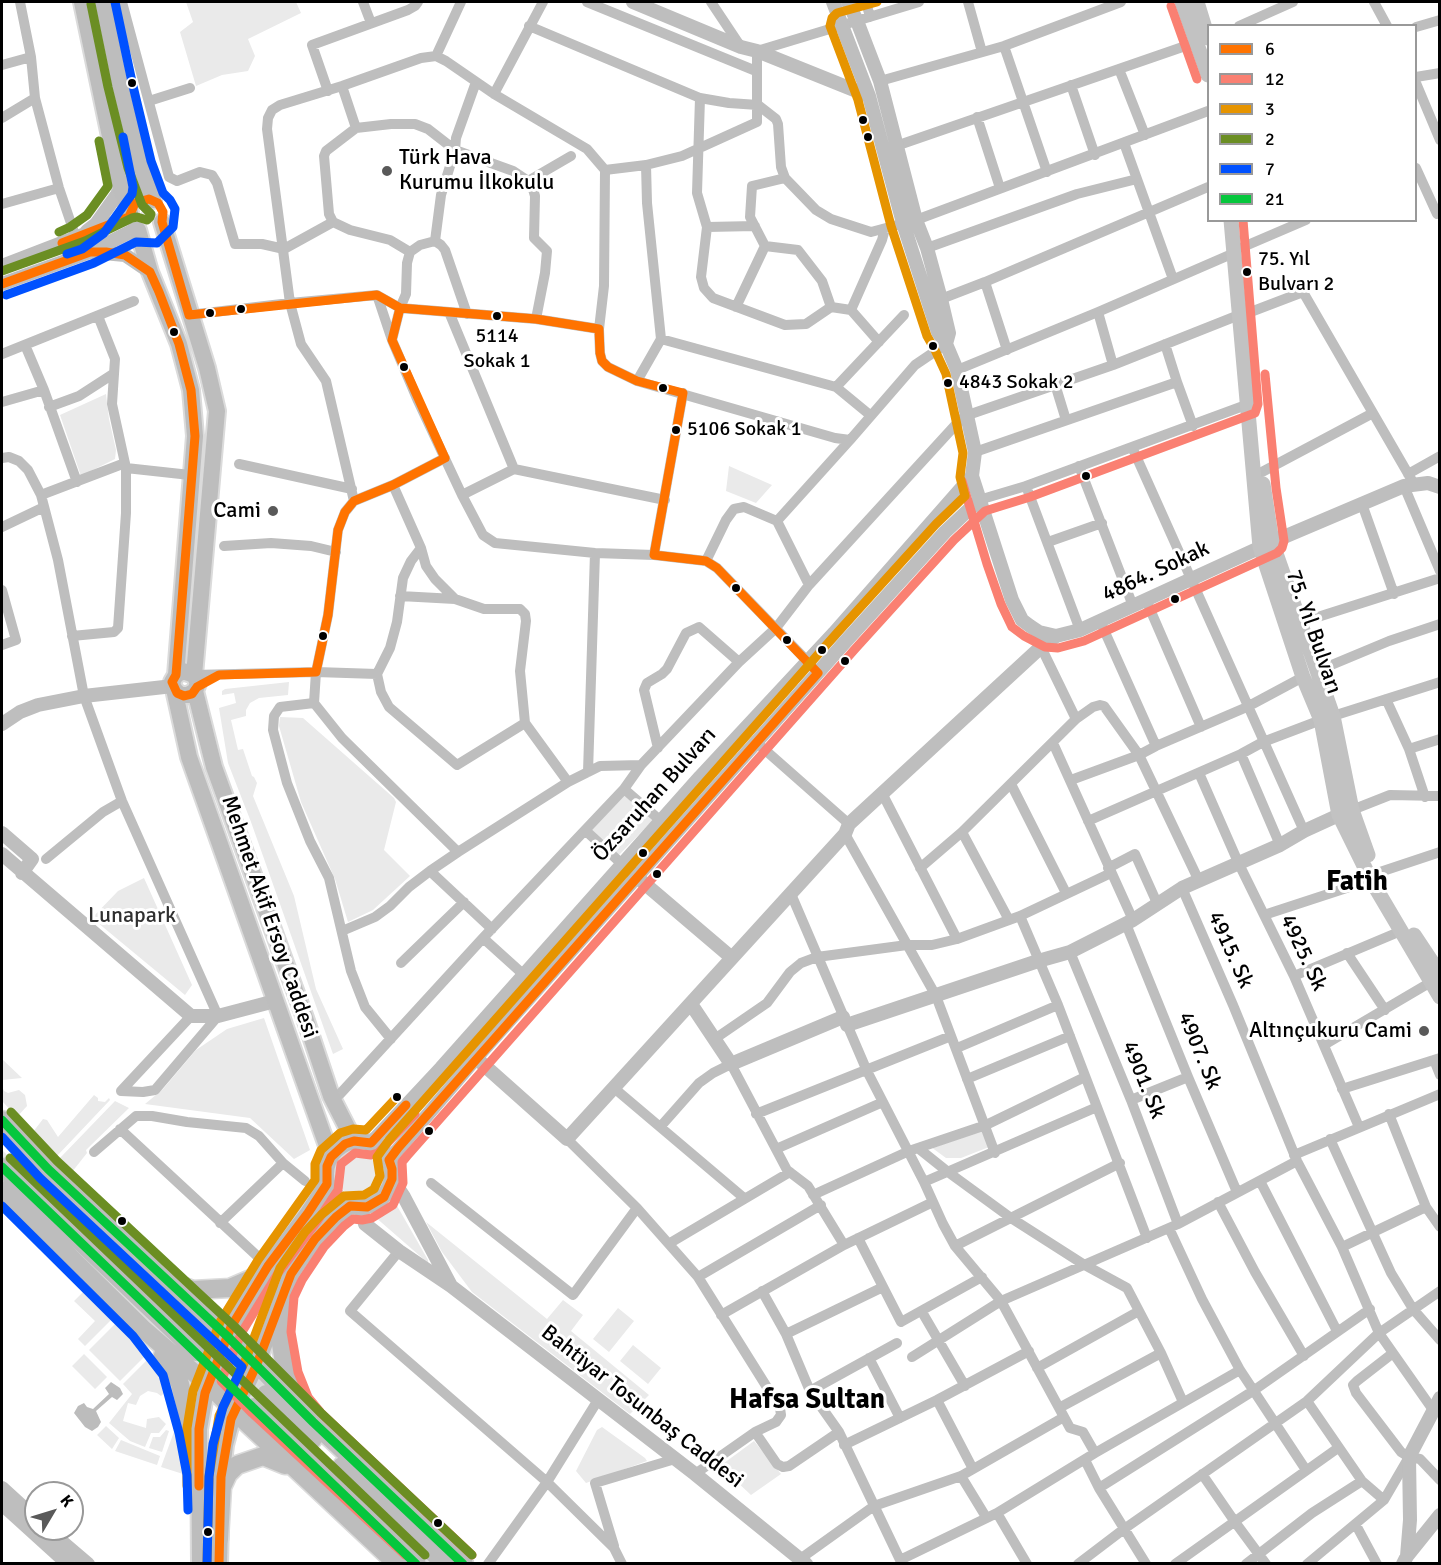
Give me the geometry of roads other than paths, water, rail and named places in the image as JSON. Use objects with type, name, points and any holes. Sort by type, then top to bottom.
[{"type":"highway","points":[[2,1120],[48,1169],[227,1336]]},
{"type":"highway","points":[[2,1139],[209,1338]]},
{"type":"highway","points":[[2,1167],[196,1352]]},
{"type":"highway","points":[[2,1190],[142,1328],[207,1384]]},
{"type":"highway","points":[[164,1279],[193,1290],[211,1290],[230,1288],[266,1269]]},
{"type":"highway","points":[[282,1294],[279,1332],[290,1387],[298,1403],[313,1422],[464,1563]]},
{"type":"highway","points":[[142,1328],[174,1369],[189,1419],[199,1474]]},
{"type":"highway","points":[[257,1364],[254,1403],[295,1469],[397,1563]]},
{"type":"highway","points":[[254,1403],[313,1422]]},
{"type":"highway","points":[[254,1403],[417,1563]]},
{"type":"highway","points":[[254,1403],[446,1563]]},
{"type":"highway","points":[[219,1539],[222,1487],[228,1474],[237,1465],[263,1456],[295,1469]]},
{"type":"main road","name":"Mehmet Akif Ersoy Caddesi","points":[[82,2],[122,189],[150,272],[179,344],[191,390],[195,436],[174,683],[189,757],[331,1157]]},
{"type":"main road","points":[[103,2],[140,165],[153,200],[163,212],[162,222],[152,232],[133,222],[132,207],[139,200],[153,200]]},
{"type":"main road","points":[[1182,2],[1203,40]]},
{"type":"main road","points":[[1197,2],[1207,63]]},
{"type":"main road","name":"Mehmet Akif Ersoy Caddesi","points":[[162,222],[207,368],[217,411],[195,684],[213,767],[305,1018],[331,1096],[354,1141]]},
{"type":"main road","name":"75. Yıl Bulvarı","points":[[1231,222],[1238,250],[1243,314],[1262,472],[1266,545],[1299,623],[1310,674]]},
{"type":"main road","name":"75. Yıl Bulvarı","points":[[1238,250],[1241,222]]},
{"type":"main road","name":"75. Yıl Bulvarı","points":[[1243,314],[1246,405],[1266,545],[1327,718],[1345,813],[1401,931],[1435,978]]},
{"type":"main road","points":[[174,683],[184,696],[195,684]]},
{"type":"main road","name":"75. Yıl Bulvarı","points":[[1374,876],[1435,978],[1440,998]]},
{"type":"main road","points":[[219,1563],[221,1477],[225,1444],[254,1403],[257,1364],[291,1274],[315,1239],[329,1224],[356,1207],[376,1203],[384,1197],[392,1179],[392,1169],[385,1153],[371,1143],[354,1141],[345,1144],[331,1157],[327,1166],[327,1184],[337,1198],[356,1207]]},
{"type":"main road","points":[[200,1563],[199,1429],[207,1384],[227,1336],[266,1269],[327,1184]]},
{"type":"main road","points":[[227,1336],[257,1364]]},
{"type":"main road","points":[[207,1384],[254,1403]]},
{"type":"street","points":[[20,2],[31,57],[35,98],[59,188],[76,238]]},
{"type":"street","points":[[122,2],[169,177],[177,181],[200,172],[212,175],[235,244],[262,243],[284,249],[333,222]]},
{"type":"street","points":[[363,2],[371,23]]},
{"type":"street","points":[[328,91],[312,45],[408,9],[418,2]]},
{"type":"street","points":[[436,56],[461,2]]},
{"type":"street","points":[[494,94],[543,2]]},
{"type":"street","points":[[587,2],[756,71]]},
{"type":"street","points":[[633,2],[647,4],[741,46],[869,96]]},
{"type":"street","points":[[711,2],[741,46]]},
{"type":"street","points":[[833,2],[869,96],[910,222],[938,332],[957,370],[975,452],[972,476],[1012,600],[1022,620],[1039,632],[1056,636]]},
{"type":"street","points":[[848,2],[864,19]]},
{"type":"street","points":[[777,521],[915,365],[946,344],[949,333],[927,248],[910,222],[896,146],[864,19],[866,2]]},
{"type":"street","points":[[757,51],[919,2]]},
{"type":"street","points":[[968,2],[982,52]]},
{"type":"street","points":[[880,81],[1005,46],[1121,2]]},
{"type":"street","points":[[1244,24],[1293,2]]},
{"type":"street","points":[[1374,2],[1386,24]]},
{"type":"street","points":[[1417,27],[1440,20]]},
{"type":"street","points":[[530,26],[700,98],[758,105],[776,119],[778,124],[781,168],[785,178],[816,210],[831,219],[871,232],[910,222],[1207,112]]},
{"type":"street","points":[[896,146],[1203,40]]},
{"type":"street","points":[[1005,46],[1047,172]]},
{"type":"street","points":[[605,170],[646,165],[682,156],[757,122],[757,51]]},
{"type":"street","points":[[354,501],[326,381],[301,344],[290,303],[267,129],[268,118],[272,110],[280,105],[328,91],[421,58],[436,56],[494,94],[587,149],[605,170],[604,286],[599,329],[600,353],[602,361],[608,367],[637,381],[835,438],[850,440]]},
{"type":"street","points":[[2,65],[31,57]]},
{"type":"street","points":[[1119,69],[1145,135]]},
{"type":"street","points":[[1417,77],[1440,73]]},
{"type":"street","points":[[435,241],[441,195],[455,150],[456,138],[476,82]]},
{"type":"street","points":[[1417,84],[1436,125],[1440,141]]},
{"type":"street","points":[[1071,85],[1095,155]]},
{"type":"street","points":[[342,86],[356,128]]},
{"type":"street","points":[[149,101],[190,88]]},
{"type":"street","points":[[2,118],[35,98]]},
{"type":"street","points":[[700,98],[697,193],[707,227],[701,277],[704,288],[713,298],[785,325],[806,324],[831,307],[851,310],[879,342]]},
{"type":"street","points":[[976,117],[1000,188]]},
{"type":"street","points":[[410,252],[390,240],[350,230],[333,222],[329,214],[324,156],[326,151],[356,128],[415,124],[428,129],[455,150],[513,171],[528,181],[535,196],[534,238],[547,251],[536,319]]},
{"type":"street","points":[[1124,143],[1173,279]]},
{"type":"street","points":[[528,181],[571,156]]},
{"type":"street","points":[[637,381],[661,339],[647,203],[646,165]]},
{"type":"street","points":[[1417,173],[1437,214]]},
{"type":"street","points":[[765,246],[750,217],[752,186],[785,178]]},
{"type":"street","points":[[927,248],[1077,194],[1137,178]]},
{"type":"street","points":[[2,204],[59,188]]},
{"type":"street","points":[[76,238],[96,224],[122,189]]},
{"type":"street","points":[[941,299],[1207,189]]},
{"type":"street","points":[[2,266],[76,238],[133,222]]},
{"type":"street","points":[[2,284],[90,252],[133,222]]},
{"type":"street","points":[[957,370],[1098,312],[1301,222]]},
{"type":"street","points":[[707,227],[755,226]]},
{"type":"street","points":[[851,310],[885,229]]},
{"type":"street","points":[[392,340],[406,294],[407,263],[410,252],[420,245],[435,241]]},
{"type":"street","points":[[435,241],[445,249],[466,314]]},
{"type":"street","points":[[736,307],[765,246]]},
{"type":"street","points":[[765,246],[798,250],[822,281],[831,307]]},
{"type":"street","points":[[90,252],[125,255],[150,272]]},
{"type":"street","points":[[985,282],[1007,350]]},
{"type":"street","points":[[340,1094],[483,938],[586,831],[624,789],[641,765],[776,628],[809,585],[960,420],[968,415],[1113,365],[1303,292],[1373,413],[1408,481],[1440,571]]},
{"type":"street","points":[[189,315],[377,296],[400,308],[536,319],[599,329]]},
{"type":"street","points":[[377,296],[392,340],[462,495],[483,535],[495,543],[706,561],[717,568],[818,673]]},
{"type":"street","points":[[2,354],[134,301]]},
{"type":"street","points":[[449,312],[514,469]]},
{"type":"street","points":[[1098,312],[1113,365]]},
{"type":"street","points":[[836,387],[904,315]]},
{"type":"street","points":[[72,636],[114,632],[118,628],[126,513],[125,465],[112,404],[115,359],[98,316]]},
{"type":"street","points":[[661,339],[836,387],[870,415]]},
{"type":"street","points":[[25,345],[77,482]]},
{"type":"street","points":[[1165,345],[1193,426]]},
{"type":"street","points":[[49,407],[79,396],[113,374]]},
{"type":"street","points":[[975,452],[1177,382]]},
{"type":"street","points":[[1055,384],[1066,420]]},
{"type":"street","points":[[2,402],[44,390]]},
{"type":"street","points":[[654,555],[683,393]]},
{"type":"street","points":[[979,500],[1026,486],[1246,405]]},
{"type":"street","points":[[1262,472],[1373,413]]},
{"type":"street","points":[[1132,447],[1304,831]]},
{"type":"street","points":[[1408,481],[1440,456]]},
{"type":"street","points":[[2,458],[19,461],[28,470],[41,495],[58,560],[84,696],[122,801],[218,1016]]},
{"type":"street","points":[[445,458],[393,485],[354,501],[345,512],[338,530],[328,615],[316,672],[314,703],[342,738],[458,852]]},
{"type":"street","points":[[239,464],[352,489]]},
{"type":"street","points":[[41,495],[125,465],[190,475]]},
{"type":"street","points":[[1079,466],[1139,603],[1201,727]]},
{"type":"street","points":[[462,495],[514,469],[665,500]]},
{"type":"street","name":"Özsaruhan Bulvarı","points":[[371,1143],[661,821],[808,662],[972,476]]},
{"type":"street","points":[[1408,481],[1440,487]]},
{"type":"street","name":"4864. Sokak","points":[[1056,636],[1080,630],[1362,504],[1408,481]]},
{"type":"street","points":[[393,485],[421,548],[426,566],[454,599]]},
{"type":"street","points":[[1026,486],[1080,630]]},
{"type":"street","name":"Özsaruhan Bulvarı","points":[[389,1160],[476,1058],[756,742],[945,532],[979,500]]},
{"type":"street","points":[[1362,504],[1394,594]]},
{"type":"street","points":[[2,527],[44,507]]},
{"type":"street","points":[[706,561],[726,520],[734,509],[744,507],[777,521],[809,585]]},
{"type":"street","points":[[1048,542],[1102,523]]},
{"type":"street","points":[[224,546],[271,543],[311,546],[336,552]]},
{"type":"street","points":[[421,548],[411,561],[403,578],[397,622],[390,648],[377,674],[381,692],[390,707],[457,765],[525,723]]},
{"type":"street","points":[[588,772],[595,553]]},
{"type":"street","points":[[1299,623],[1440,578]]},
{"type":"street","points":[[2,590],[16,640],[2,645]]},
{"type":"street","points":[[400,596],[454,599],[484,609],[520,609],[525,614],[520,671],[525,723],[568,782]]},
{"type":"street","points":[[1100,621],[1156,746]]},
{"type":"street","points":[[1071,780],[1139,755],[1247,707],[1310,674],[1389,640],[1440,624]]},
{"type":"street","points":[[658,748],[644,690],[647,682],[667,669],[686,633],[699,627],[739,663]]},
{"type":"street","points":[[567,1139],[791,894],[847,829],[882,793],[1041,647],[1056,636]]},
{"type":"street","points":[[1041,647],[1076,719]]},
{"type":"street","points":[[195,684],[219,675],[316,672],[377,674]]},
{"type":"street","points":[[1088,821],[1199,773],[1263,742],[1327,718],[1440,682]]},
{"type":"street","points":[[2,724],[20,712],[38,705],[174,683]]},
{"type":"street","points":[[1386,699],[1409,749],[1425,796]]},
{"type":"street","points":[[314,703],[280,707],[274,716],[273,730],[288,783],[310,841],[328,878],[351,971],[365,1007],[391,1039]]},
{"type":"street","points":[[920,868],[962,832],[1076,719],[1093,707],[1104,706],[1139,755],[1199,881]]},
{"type":"street","points":[[1409,749],[1440,739]]},
{"type":"street","points":[[756,742],[847,829],[936,996],[995,1153]]},
{"type":"street","name":"4907. Sk","points":[[1053,743],[1110,870],[1188,1077],[1237,1192]]},
{"type":"street","points":[[1241,754],[1281,845]]},
{"type":"street","points":[[342,931],[375,917],[430,871],[568,782],[600,766],[641,765]]},
{"type":"street","name":"4925. Sk","points":[[1199,773],[1238,862],[1294,976],[1359,1127]]},
{"type":"street","points":[[1011,784],[1066,894]]},
{"type":"street","points":[[624,789],[661,821]]},
{"type":"street","points":[[882,793],[957,939]]},
{"type":"street","points":[[661,1126],[699,1083],[731,1064],[845,1021],[936,996],[1070,952],[1129,922],[1182,888],[1281,845],[1304,831],[1390,795],[1440,796]]},
{"type":"street","points":[[46,859],[103,812],[122,801]]},
{"type":"street","points":[[586,831],[637,878],[732,958]]},
{"type":"street","points":[[962,832],[1015,918],[1038,961],[1058,1005],[1147,1238]]},
{"type":"street","points":[[2,833],[32,859],[22,873]]},
{"type":"street","points":[[1264,915],[1440,852]]},
{"type":"street","points":[[716,1038],[767,1003],[790,972],[801,963],[817,957],[907,945],[932,945],[957,939],[1015,918],[1066,894],[1135,854],[1157,903]]},
{"type":"street","points":[[4,860],[191,1016],[218,1016],[275,1001]]},
{"type":"street","points":[[430,871],[492,929]]},
{"type":"street","name":"4915. Sk","points":[[1182,888],[1296,1158],[1342,1247],[1379,1333],[1392,1353],[1438,1401]]},
{"type":"street","points":[[791,894],[867,1071],[883,1102],[913,1149],[924,1182],[955,1246],[1001,1301],[1070,1428],[1083,1432],[1095,1453]]},
{"type":"street","points":[[401,963],[464,902]]},
{"type":"street","points":[[1294,976],[1401,931]]},
{"type":"street","points":[[483,938],[524,975]]},
{"type":"street","name":"4901. Sk","points":[[1070,952],[1131,1100],[1173,1226],[1202,1299],[1240,1370],[1306,1470]]},
{"type":"street","points":[[1347,954],[1385,1010]]},
{"type":"street","points":[[1324,1045],[1435,978]]},
{"type":"street","points":[[691,1004],[716,1038],[790,1172],[808,1186],[844,1245]]},
{"type":"street","points":[[957,1048],[1058,1005]]},
{"type":"street","points":[[191,1016],[121,1091],[155,1090],[218,1016]]},
{"type":"street","points":[[756,1114],[951,1036]]},
{"type":"street","points":[[967,1079],[1070,1036]]},
{"type":"street","points":[[463,1043],[476,1058],[567,1139],[670,1243],[698,1277],[780,1408],[781,1415],[776,1422],[755,1432],[695,1474]]},
{"type":"street","points":[[1342,1089],[1437,1059],[1440,1075]]},
{"type":"street","points":[[813,1195],[913,1149],[986,1125],[1085,1077]]},
{"type":"street","points":[[1131,1100],[1188,1077]]},
{"type":"street","points":[[614,1088],[744,1198]]},
{"type":"street","points":[[912,1357],[1001,1301],[1173,1226],[1260,1181],[1330,1139],[1440,1094]]},
{"type":"street","points":[[776,1149],[883,1102]]},
{"type":"street","points":[[924,1182],[1097,1107]]},
{"type":"street","points":[[1389,1114],[1426,1208],[1440,1227]]},
{"type":"street","points":[[94,1152],[136,1116],[246,1128],[259,1136],[283,1163],[304,1180]]},
{"type":"street","points":[[120,1129],[266,1269]]},
{"type":"street","points":[[1330,1139],[1391,1273],[1413,1309],[1440,1340]]},
{"type":"street","points":[[913,1149],[1011,1218],[1083,1264],[1127,1288],[1161,1353],[1183,1402]]},
{"type":"street","points":[[220,1223],[283,1163]]},
{"type":"street","points":[[955,1246],[1120,1163]]},
{"type":"street","points":[[670,1243],[790,1172]]},
{"type":"street","name":"Bahtiyar Tosunbaş Caddesi","points":[[392,1179],[452,1286]]},
{"type":"street","points":[[1260,1181],[1337,1331]]},
{"type":"street","points":[[431,1183],[573,1295],[637,1208]]},
{"type":"street","points":[[721,1315],[844,1245],[933,1202]]},
{"type":"street","points":[[1218,1203],[1304,1356]]},
{"type":"street","points":[[698,1277],[821,1205]]},
{"type":"street","name":"Bahtiyar Tosunbaş Caddesi","points":[[356,1207],[365,1224],[399,1251],[452,1286],[695,1474],[803,1561]]},
{"type":"street","points":[[1342,1247],[1426,1208]]},
{"type":"street","points":[[858,1238],[901,1322],[982,1277]]},
{"type":"street","points":[[399,1251],[350,1311],[547,1482],[614,1548]]},
{"type":"street","points":[[786,1334],[884,1287]]},
{"type":"street","points":[[762,1291],[786,1334],[810,1391],[839,1432],[901,1562],[992,1515],[1240,1370]]},
{"type":"street","points":[[1078,1563],[1307,1401],[1379,1333],[1440,1291]]},
{"type":"street","points":[[1099,1488],[1253,1391],[1370,1309]]},
{"type":"street","points":[[1037,1368],[1139,1311]]},
{"type":"street","points":[[922,1312],[965,1386]]},
{"type":"street","points":[[810,1391],[897,1343]]},
{"type":"street","points":[[844,1445],[965,1386],[1029,1351]]},
{"type":"street","points":[[803,1561],[874,1506],[961,1476],[1161,1353]]},
{"type":"street","points":[[1392,1353],[1353,1385],[1356,1393],[1401,1452],[1409,1457],[1420,1459],[1440,1480]]},
{"type":"street","points":[[869,1358],[900,1418]]},
{"type":"street","points":[[488,1563],[547,1482],[598,1400]]},
{"type":"street","points":[[937,1400],[974,1469]]},
{"type":"street","points":[[1307,1401],[1362,1481],[1384,1500]]},
{"type":"street","points":[[1307,1563],[1384,1500],[1438,1401]]},
{"type":"street","points":[[755,1432],[777,1464],[783,1467],[789,1466],[839,1432]]},
{"type":"street","points":[[1175,1563],[1338,1448]]},
{"type":"street","points":[[1408,1561],[1409,1457]]},
{"type":"street","points":[[622,1563],[614,1548],[595,1483],[675,1459]]},
{"type":"street","points":[[1085,1460],[1099,1488],[1146,1563]]},
{"type":"street","points":[[1202,1474],[1234,1522],[1266,1563]]},
{"type":"street","points":[[961,1476],[992,1515],[1022,1562]]},
{"type":"street","points":[[1246,1563],[1312,1513],[1362,1481]]},
{"type":"street","points":[[2,1488],[24,1508]]},
{"type":"street","points":[[2,1504],[68,1563]]},
{"type":"street","points":[[1408,1561],[1440,1515]]},
{"type":"street","points":[[1356,1525],[1377,1563]]},
{"type":"street","points":[[61,1541],[88,1563]]},
{"type":"tunnel","points":[[211,1341],[266,1394]]},
{"type":"tunnel","points":[[196,1352],[253,1406]]},
{"type":"place","name":"Türk Hava Kurumu İlkokulu","points":[[387,171]]},
{"type":"place","name":"75. Yıl Bulvarı 2","points":[[1247,272]]},
{"type":"place","name":"5114 Sokak 1","points":[[497,316]]},
{"type":"place","name":"4843 Sokak 2","points":[[948,383]]},
{"type":"place","name":"5106 Sokak 1","points":[[676,430]]},
{"type":"place","name":"Cami","points":[[273,511]]},
{"type":"place","name":"Altınçukuru Cami","points":[[1424,1031]]},
{"type":"district","name":"Fatih","points":[[1357,883]]},
{"type":"district","name":"Hafsa Sultan","points":[[807,1401]]},
{"type":"park label","name":"Lunapark","points":[[132,916]]}]
